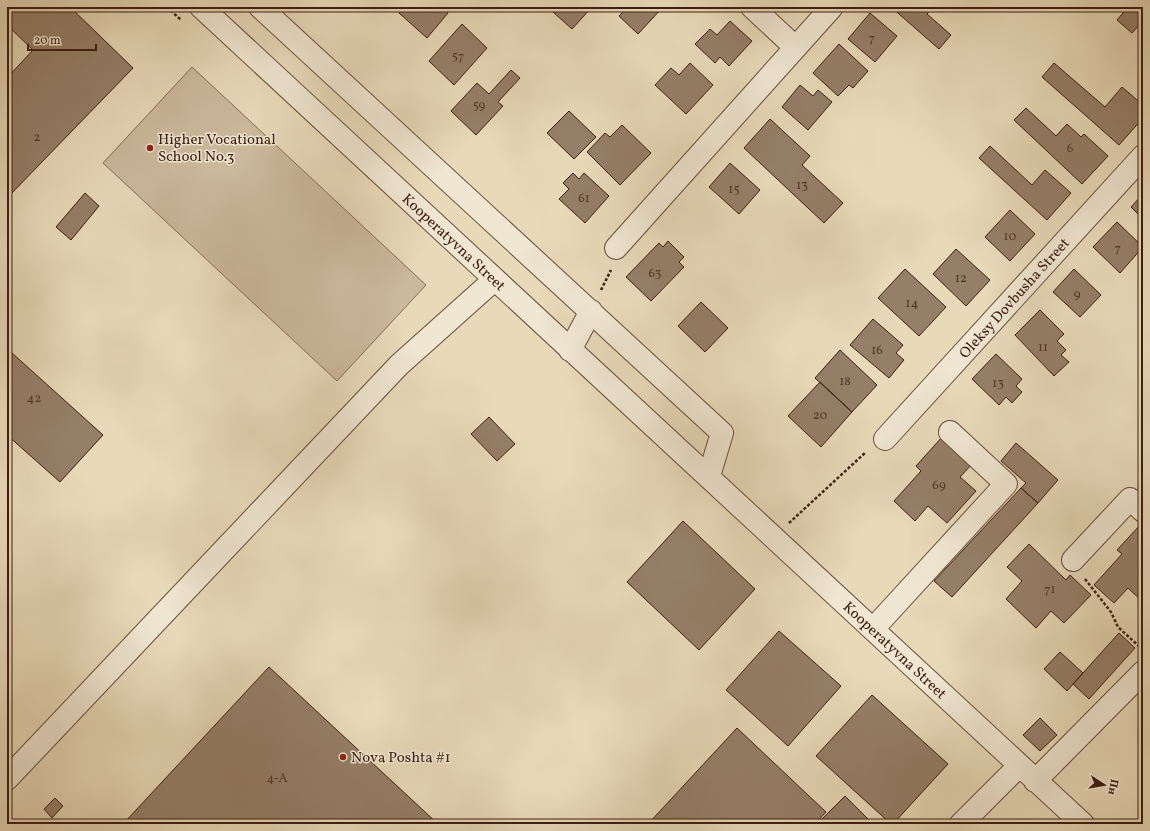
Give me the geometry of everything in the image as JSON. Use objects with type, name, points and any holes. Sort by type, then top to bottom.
[{"type":"street","name":"Kooperatyvna Street","points":[[201,7],[1083,824]]},
{"type":"street","points":[[260,7],[722,433],[709,476]]},
{"type":"street","points":[[752,7],[795,47]]},
{"type":"street","points":[[616,248],[832,7]]},
{"type":"street","name":"Oleksy Dovbusha Street","points":[[885,439],[1143,156]]},
{"type":"street","points":[[7,779],[399,365],[494,280]]},
{"type":"street","points":[[570,350],[588,308]]},
{"type":"street","points":[[873,629],[1006,484],[950,432]]},
{"type":"street","points":[[1073,560],[1130,499],[1143,511]]},
{"type":"street","points":[[1036,781],[1143,672]]},
{"type":"street","points":[[961,824],[1019,766]]},
{"type":"path","points":[[588,308],[610,275],[616,248]]},
{"type":"path","points":[[774,537],[862,455],[885,439]]},
{"type":"path","points":[[1073,560],[1092,590],[1111,612],[1118,627],[1143,650]]},
{"type":"shaded area","points":[[192,67],[426,285],[337,381],[103,163]]},
{"type":"building","points":[[7,7],[70,7],[133,68],[9,196],[7,195],[7,78],[33,50],[7,25]]},
{"type":"building","points":[[404,7],[442,7],[448,13],[427,38],[399,13]]},
{"type":"building","points":[[558,7],[592,7],[572,29],[553,12]]},
{"type":"building","points":[[628,7],[663,7],[638,34],[619,16]]},
{"type":"building","points":[[891,7],[933,7],[927,14],[951,35],[939,49]]},
{"type":"building","points":[[1128,7],[1143,7],[1143,21],[1132,33],[1117,20]]},
{"type":"building","points":[[870,13],[897,36],[875,62],[848,39]]},
{"type":"building","points":[[730,21],[752,41],[729,66],[720,57],[715,63],[695,44],[710,29],[717,35]]},
{"type":"building","points":[[462,24],[487,48],[454,85],[429,61]]},
{"type":"building","points":[[839,44],[868,71],[853,88],[849,85],[838,96],[813,73]]},
{"type":"building","points":[[690,63],[713,85],[686,114],[655,85],[671,68],[679,75]]},
{"type":"building","points":[[1054,63],[1105,107],[1122,87],[1143,105],[1143,118],[1119,145],[1042,77]]},
{"type":"building","points":[[511,70],[520,78],[498,102],[503,106],[476,135],[451,111],[477,83],[489,94]]},
{"type":"building","points":[[800,85],[813,96],[818,90],[832,102],[808,130],[782,107]]},
{"type":"building","points":[[1026,108],[1056,136],[1067,124],[1081,137],[1084,134],[1108,156],[1082,184],[1014,120]]},
{"type":"building","points":[[569,111],[596,137],[574,159],[547,133]]},
{"type":"building","points":[[770,119],[810,156],[802,165],[843,203],[824,223],[744,148]]},
{"type":"building","points":[[622,125],[651,153],[620,185],[587,152],[605,133],[610,137]]},
{"type":"building","points":[[990,146],[1032,185],[1045,170],[1071,193],[1047,220],[979,158]]},
{"type":"building","points":[[730,163],[760,190],[739,214],[709,187]]},
{"type":"building","points":[[573,173],[579,179],[584,173],[609,196],[585,223],[559,199],[569,189],[563,183]]},
{"type":"building","points":[[85,193],[99,206],[71,240],[56,227]]},
{"type":"building","points":[[1143,194],[1143,219],[1131,207]]},
{"type":"building","points":[[1010,210],[1035,234],[1010,261],[985,237]]},
{"type":"building","points":[[1117,222],[1143,247],[1120,273],[1093,247]]},
{"type":"building","points":[[668,241],[684,257],[679,262],[684,267],[651,301],[626,277],[659,243],[663,247]]},
{"type":"building","points":[[956,249],[990,280],[966,306],[933,274]]},
{"type":"building","points":[[905,269],[946,307],[919,336],[878,298]]},
{"type":"building","points":[[1074,269],[1101,295],[1080,317],[1053,292]]},
{"type":"building","points":[[701,302],[728,328],[705,352],[678,326]]},
{"type":"building","points":[[1040,310],[1064,334],[1057,341],[1066,350],[1061,355],[1069,362],[1054,376],[1015,335]]},
{"type":"building","points":[[873,319],[903,345],[896,353],[904,360],[889,378],[850,345]]},
{"type":"building","points":[[840,350],[877,385],[852,412],[815,378]]},
{"type":"building","points":[[12,353],[103,435],[60,482],[7,435],[7,359]]},
{"type":"building","points":[[996,354],[1022,379],[1016,386],[1022,392],[1012,403],[1006,397],[999,405],[972,379]]},
{"type":"building","points":[[820,382],[852,412],[821,447],[788,416]]},
{"type":"building","points":[[489,417],[515,444],[497,461],[471,434]]},
{"type":"building","points":[[943,436],[973,463],[960,477],[976,491],[947,523],[928,506],[915,521],[894,501],[921,471],[916,466]]},
{"type":"building","points":[[1016,443],[1058,480],[1038,503],[1021,488],[1026,483],[1001,461]]},
{"type":"building","points":[[1021,488],[1038,503],[952,597],[934,581]]},
{"type":"building","points":[[683,521],[755,589],[699,650],[627,582]]},
{"type":"building","points":[[1141,524],[1143,526],[1143,602],[1128,588],[1114,603],[1094,585],[1122,554],[1117,550]]},
{"type":"building","points":[[1029,544],[1066,580],[1070,575],[1091,595],[1064,623],[1051,611],[1036,628],[1006,599],[1022,581],[1007,567]]},
{"type":"building","points":[[779,631],[841,686],[788,746],[726,690]]},
{"type":"building","points":[[1119,633],[1135,648],[1089,699],[1073,684]]},
{"type":"building","points":[[1060,652],[1083,673],[1067,691],[1044,669]]},
{"type":"building","points":[[269,667],[438,824],[123,824]]},
{"type":"building","points":[[872,695],[948,764],[893,824],[891,824],[816,756]]},
{"type":"building","points":[[1040,718],[1057,735],[1040,751],[1023,735]]},
{"type":"building","points":[[737,728],[826,812],[815,824],[648,824]]},
{"type":"building","points":[[845,796],[873,824],[828,824],[822,819]]},
{"type":"building","points":[[55,798],[63,806],[52,818],[44,809]]},
{"type":"place","name":"Higher Vocational School No.3","points":[[150,148]]},
{"type":"place","name":"Nova Poshta #1","points":[[343,757]]}]
